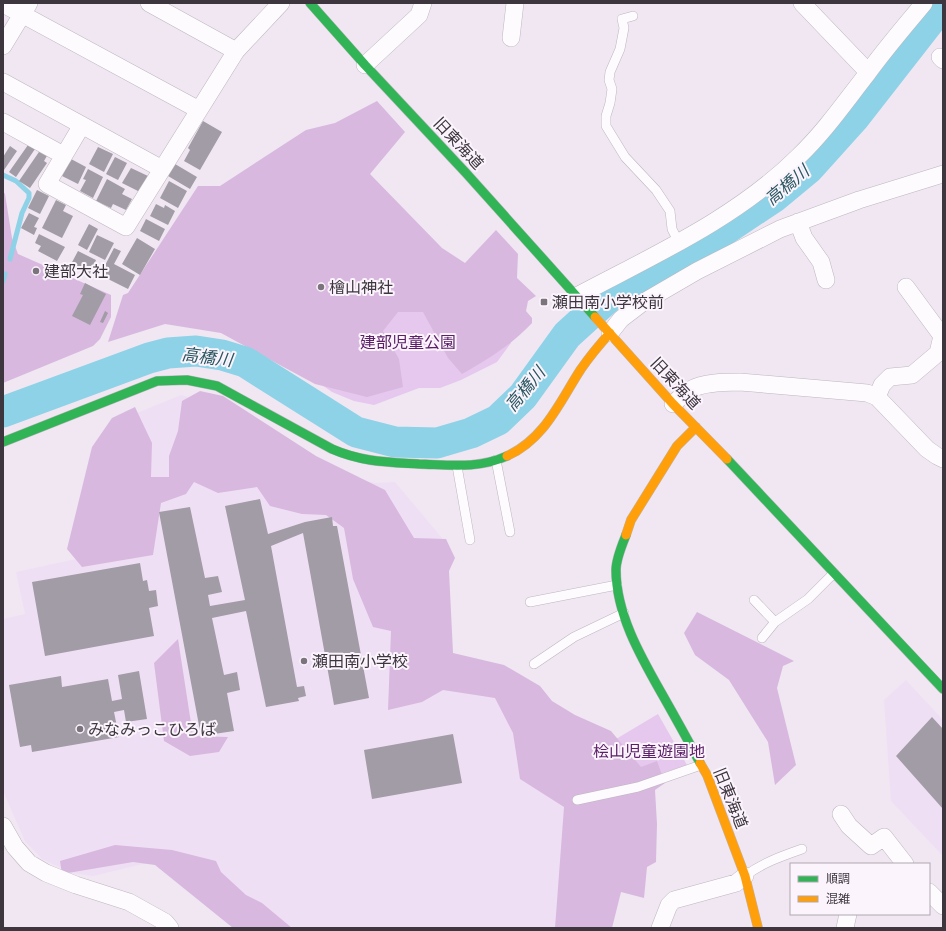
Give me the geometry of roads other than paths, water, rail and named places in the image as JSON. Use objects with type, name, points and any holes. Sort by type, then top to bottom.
[{"type":"street","points":[[149,3],[236,50]]},
{"type":"street","points":[[82,125],[47,184],[126,227],[236,50],[281,3]]},
{"type":"street","name":"旧東海道","points":[[310,3],[365,65],[466,172],[673,404],[696,427],[677,446],[631,520],[622,544],[616,568],[617,584],[624,613],[633,639],[707,775],[745,876],[758,928]]},
{"type":"street","points":[[365,65],[419,15],[423,3]]},
{"type":"street","points":[[511,38],[515,3]]},
{"type":"street","points":[[802,3],[868,72]]},
{"type":"street","points":[[580,299],[678,241],[705,227],[746,199],[800,156],[828,124],[924,3]]},
{"type":"street","points":[[3,4],[26,9],[199,110]]},
{"type":"street","points":[[3,46],[26,9]]},
{"type":"street","points":[[3,82],[162,169]]},
{"type":"street","points":[[3,122],[63,155]]},
{"type":"street","points":[[3,442],[157,381],[181,378],[201,381],[217,386],[332,449],[346,455],[371,461],[457,466],[482,465],[517,450],[535,438],[554,413],[607,329],[642,303],[698,270],[780,229],[859,200],[943,174]]},
{"type":"street","points":[[798,222],[804,238],[821,262],[826,280]]},
{"type":"street","points":[[877,397],[882,385],[890,377],[912,375],[938,352],[942,336],[906,287]]},
{"type":"street","points":[[673,404],[691,389],[708,384],[727,382],[867,393],[877,397],[927,448],[943,459]]},
{"type":"street","points":[[696,427],[761,494],[943,689]]},
{"type":"street","points":[[841,814],[848,826],[871,846],[884,837],[904,863]]},
{"type":"street","points":[[3,826],[15,846],[29,863],[46,873],[76,885],[129,902],[165,922],[170,928]]},
{"type":"street","points":[[660,928],[669,905],[674,900],[736,883],[745,876]]},
{"type":"street","points":[[930,893],[943,906]]},
{"type":"street","points":[[845,928],[848,915]]},
{"type":"lane","points":[[633,16],[622,19],[624,28],[620,49],[610,72],[609,80],[612,89],[606,116],[606,126],[625,157],[656,190],[670,211],[672,229],[678,241]]},
{"type":"lane","points":[[496,460],[510,532]]},
{"type":"lane","points":[[457,466],[470,540]]},
{"type":"lane","points":[[762,638],[775,622],[808,599],[834,572]]},
{"type":"lane","points":[[530,602],[617,584]]},
{"type":"lane","points":[[754,600],[775,622]]},
{"type":"lane","points":[[534,664],[574,636],[624,613]]},
{"type":"lane","points":[[577,800],[638,787],[701,765]]},
{"type":"lane","points":[[745,876],[754,869],[780,856],[802,849]]},
{"type":"waterway","name":"高橋川","points":[[3,412],[149,358],[168,353],[196,351],[222,355],[245,362],[356,432],[395,442],[437,443],[471,433],[498,420],[523,396],[567,335],[611,295],[723,231],[774,197],[809,168],[854,118],[943,4]]},
{"type":"waterway","points":[[3,175],[16,181],[29,193],[29,198],[22,213],[10,259]]},
{"type":"waterway","points":[[3,281],[5,274]]},
{"type":"place","name":"建部大社","points":[[36,271]]},
{"type":"place","name":"檜山神社","points":[[321,287]]},
{"type":"place","name":"瀬田南小学校前","points":[[544,302]]},
{"type":"place","name":"瀬田南小学校","points":[[304,661]]},
{"type":"place","name":"みなみっこひろば","points":[[80,729]]},
{"type":"park label","name":"建部児童公園","points":[[408,342]]},
{"type":"park label","name":"桧山児童遊園地","points":[[649,751]]}]
